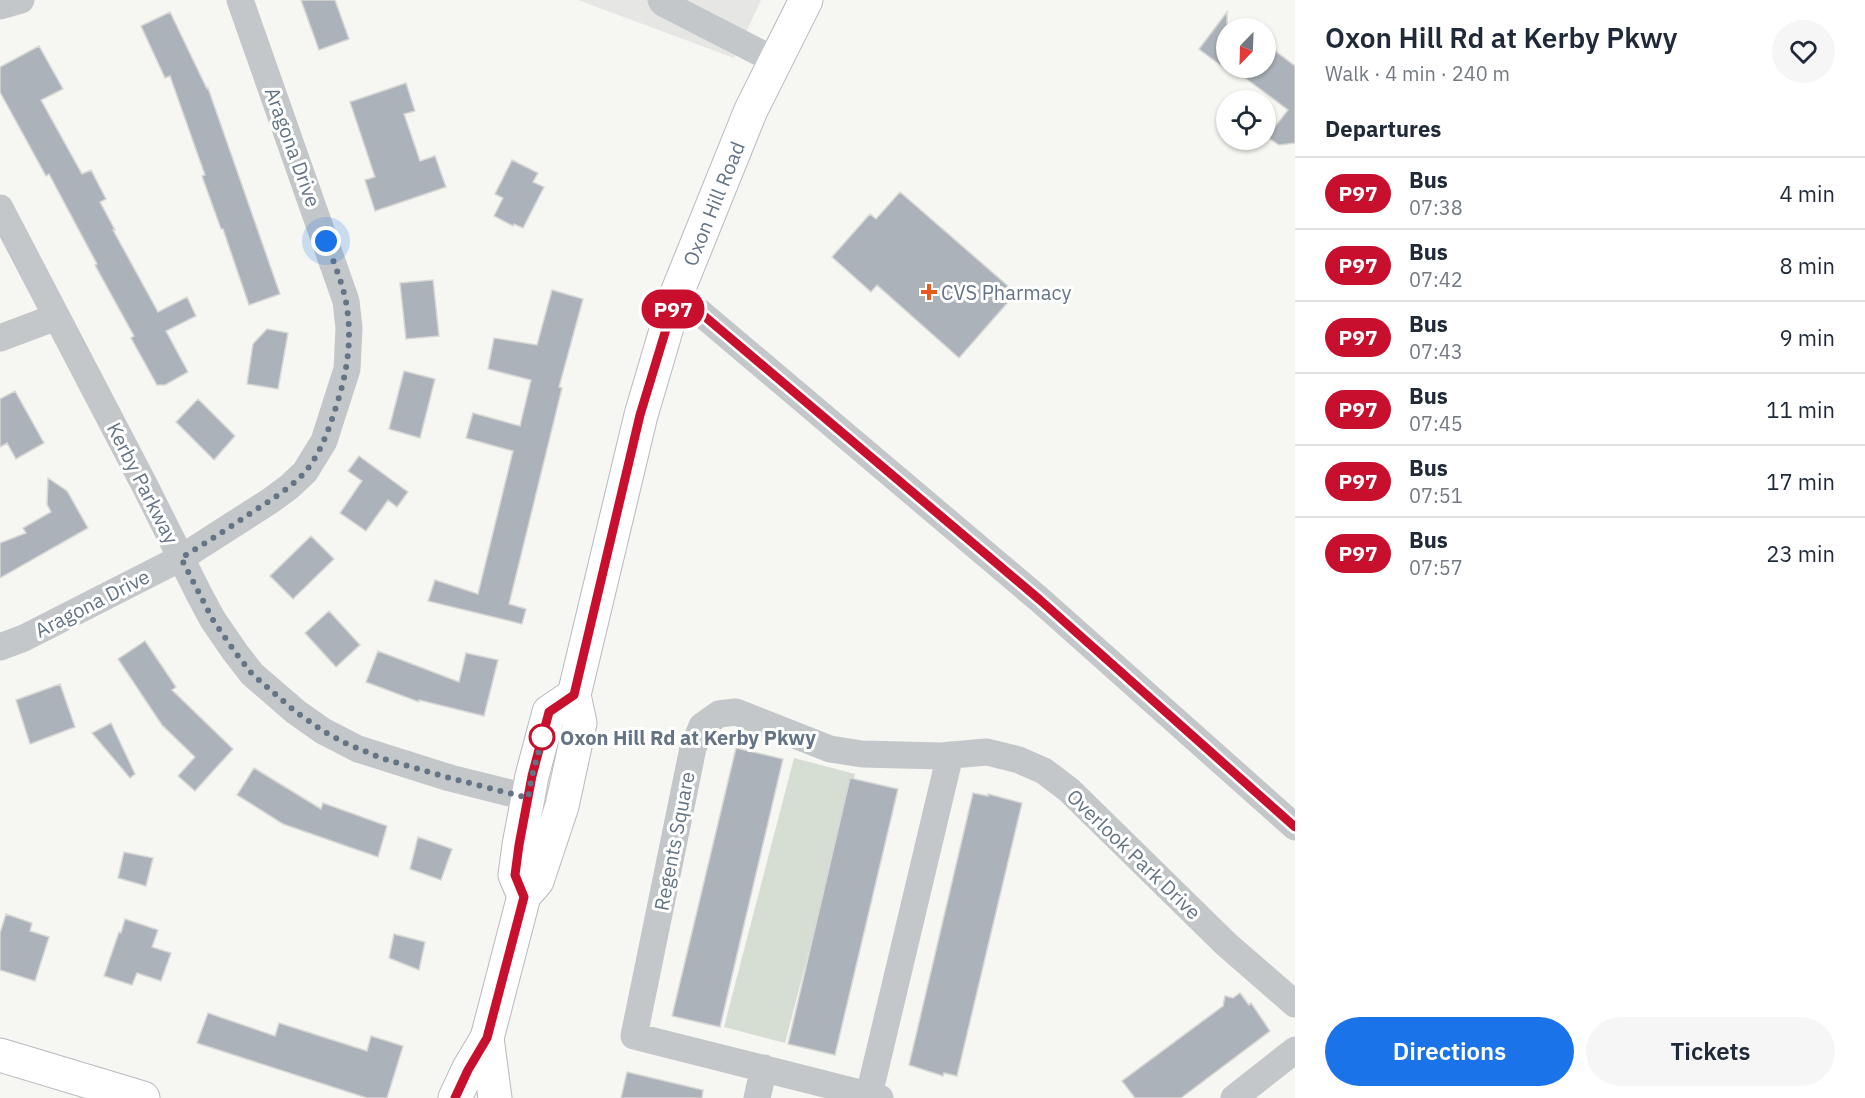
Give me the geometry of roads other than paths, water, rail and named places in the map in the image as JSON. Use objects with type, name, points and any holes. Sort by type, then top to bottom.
[{"type":"main road","name":"Oxon Hill Road","points":[[454,1098],[487,1038],[524,897],[537,881],[562,806],[580,723],[574,695],[640,415],[677,293],[751,110],[806,0]]},
{"type":"main road","points":[[524,897],[515,875],[532,776],[549,712],[574,695]]},
{"type":"main road","name":"Oxon Hill Road","points":[[487,1038],[495,1098]]},
{"type":"main road","points":[[0,1055],[143,1098]]},
{"type":"street","points":[[0,6],[21,0]]},
{"type":"street","name":"Aragona Drive","points":[[0,646],[24,638],[181,558],[270,501],[290,487],[305,472],[324,441],[332,421],[347,369],[349,328],[346,301],[240,0]]},
{"type":"street","points":[[661,0],[776,61]]},
{"type":"street","name":"Kerby Parkway","points":[[0,208],[213,620],[252,674],[296,712],[323,731],[351,746],[450,778],[562,806]]},
{"type":"street","points":[[677,293],[1040,600],[1295,827]]},
{"type":"street","points":[[0,338],[56,317]]},
{"type":"street","name":"Regents Square","points":[[736,712],[830,749],[862,754],[950,755],[874,1096],[764,1068],[634,1036],[693,748],[702,726],[719,714],[736,712]]},
{"type":"street","name":"Overlook Park Drive","points":[[950,755],[987,752],[1019,760],[1044,771],[1069,790],[1226,944],[1295,1004]]},
{"type":"street","points":[[1235,1098],[1295,1050]]},
{"type":"street","points":[[757,1098],[764,1068]]},
{"type":"place","name":"CVS Pharmacy","points":[[929,292]]},
{"type":"place","name":"Oxon Hill Rd at Kerby Pkwy","points":[[542,737]]}]
